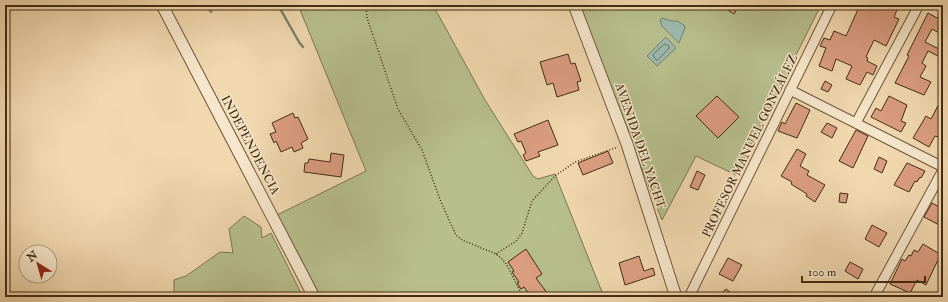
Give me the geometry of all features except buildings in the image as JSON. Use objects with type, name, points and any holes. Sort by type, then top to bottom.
[{"type":"street","name":"INDEPENDENCIA","points":[[162,5],[314,297]]},
{"type":"street","name":"AVENIDA DEL YACHT","points":[[574,5],[627,144],[676,297]]},
{"type":"street","name":"PROFESOR MANUEL GONZÁLEZ","points":[[689,297],[832,5]]},
{"type":"street","points":[[856,123],[919,5]]},
{"type":"street","points":[[790,90],[943,168],[874,297]]},
{"type":"path","points":[[366,5],[367,18],[398,109],[422,150],[441,202],[456,235],[462,240],[496,254],[507,265],[523,297]]},
{"type":"path","points":[[496,254],[516,241],[522,233],[532,201],[555,176],[575,162],[627,144]]},
{"type":"green space","points":[[298,5],[433,5],[485,100],[533,176],[538,179],[555,174],[604,297],[318,297],[277,215],[366,171]]},
{"type":"green space","points":[[578,5],[821,5],[736,175],[696,156],[662,220]]},
{"type":"green space","points":[[244,216],[261,227],[262,238],[271,233],[303,297],[174,297],[174,280],[186,276],[220,252],[233,253],[229,229]]},
{"type":"water","points":[[662,18],[677,21],[684,25],[685,28],[679,43],[662,26],[660,20]]},
{"type":"water","points":[[666,37],[676,48],[657,66],[647,56]]},
{"type":"waterway","points":[[207,5],[211,12]]},
{"type":"waterway","points":[[278,5],[303,47]]}]
